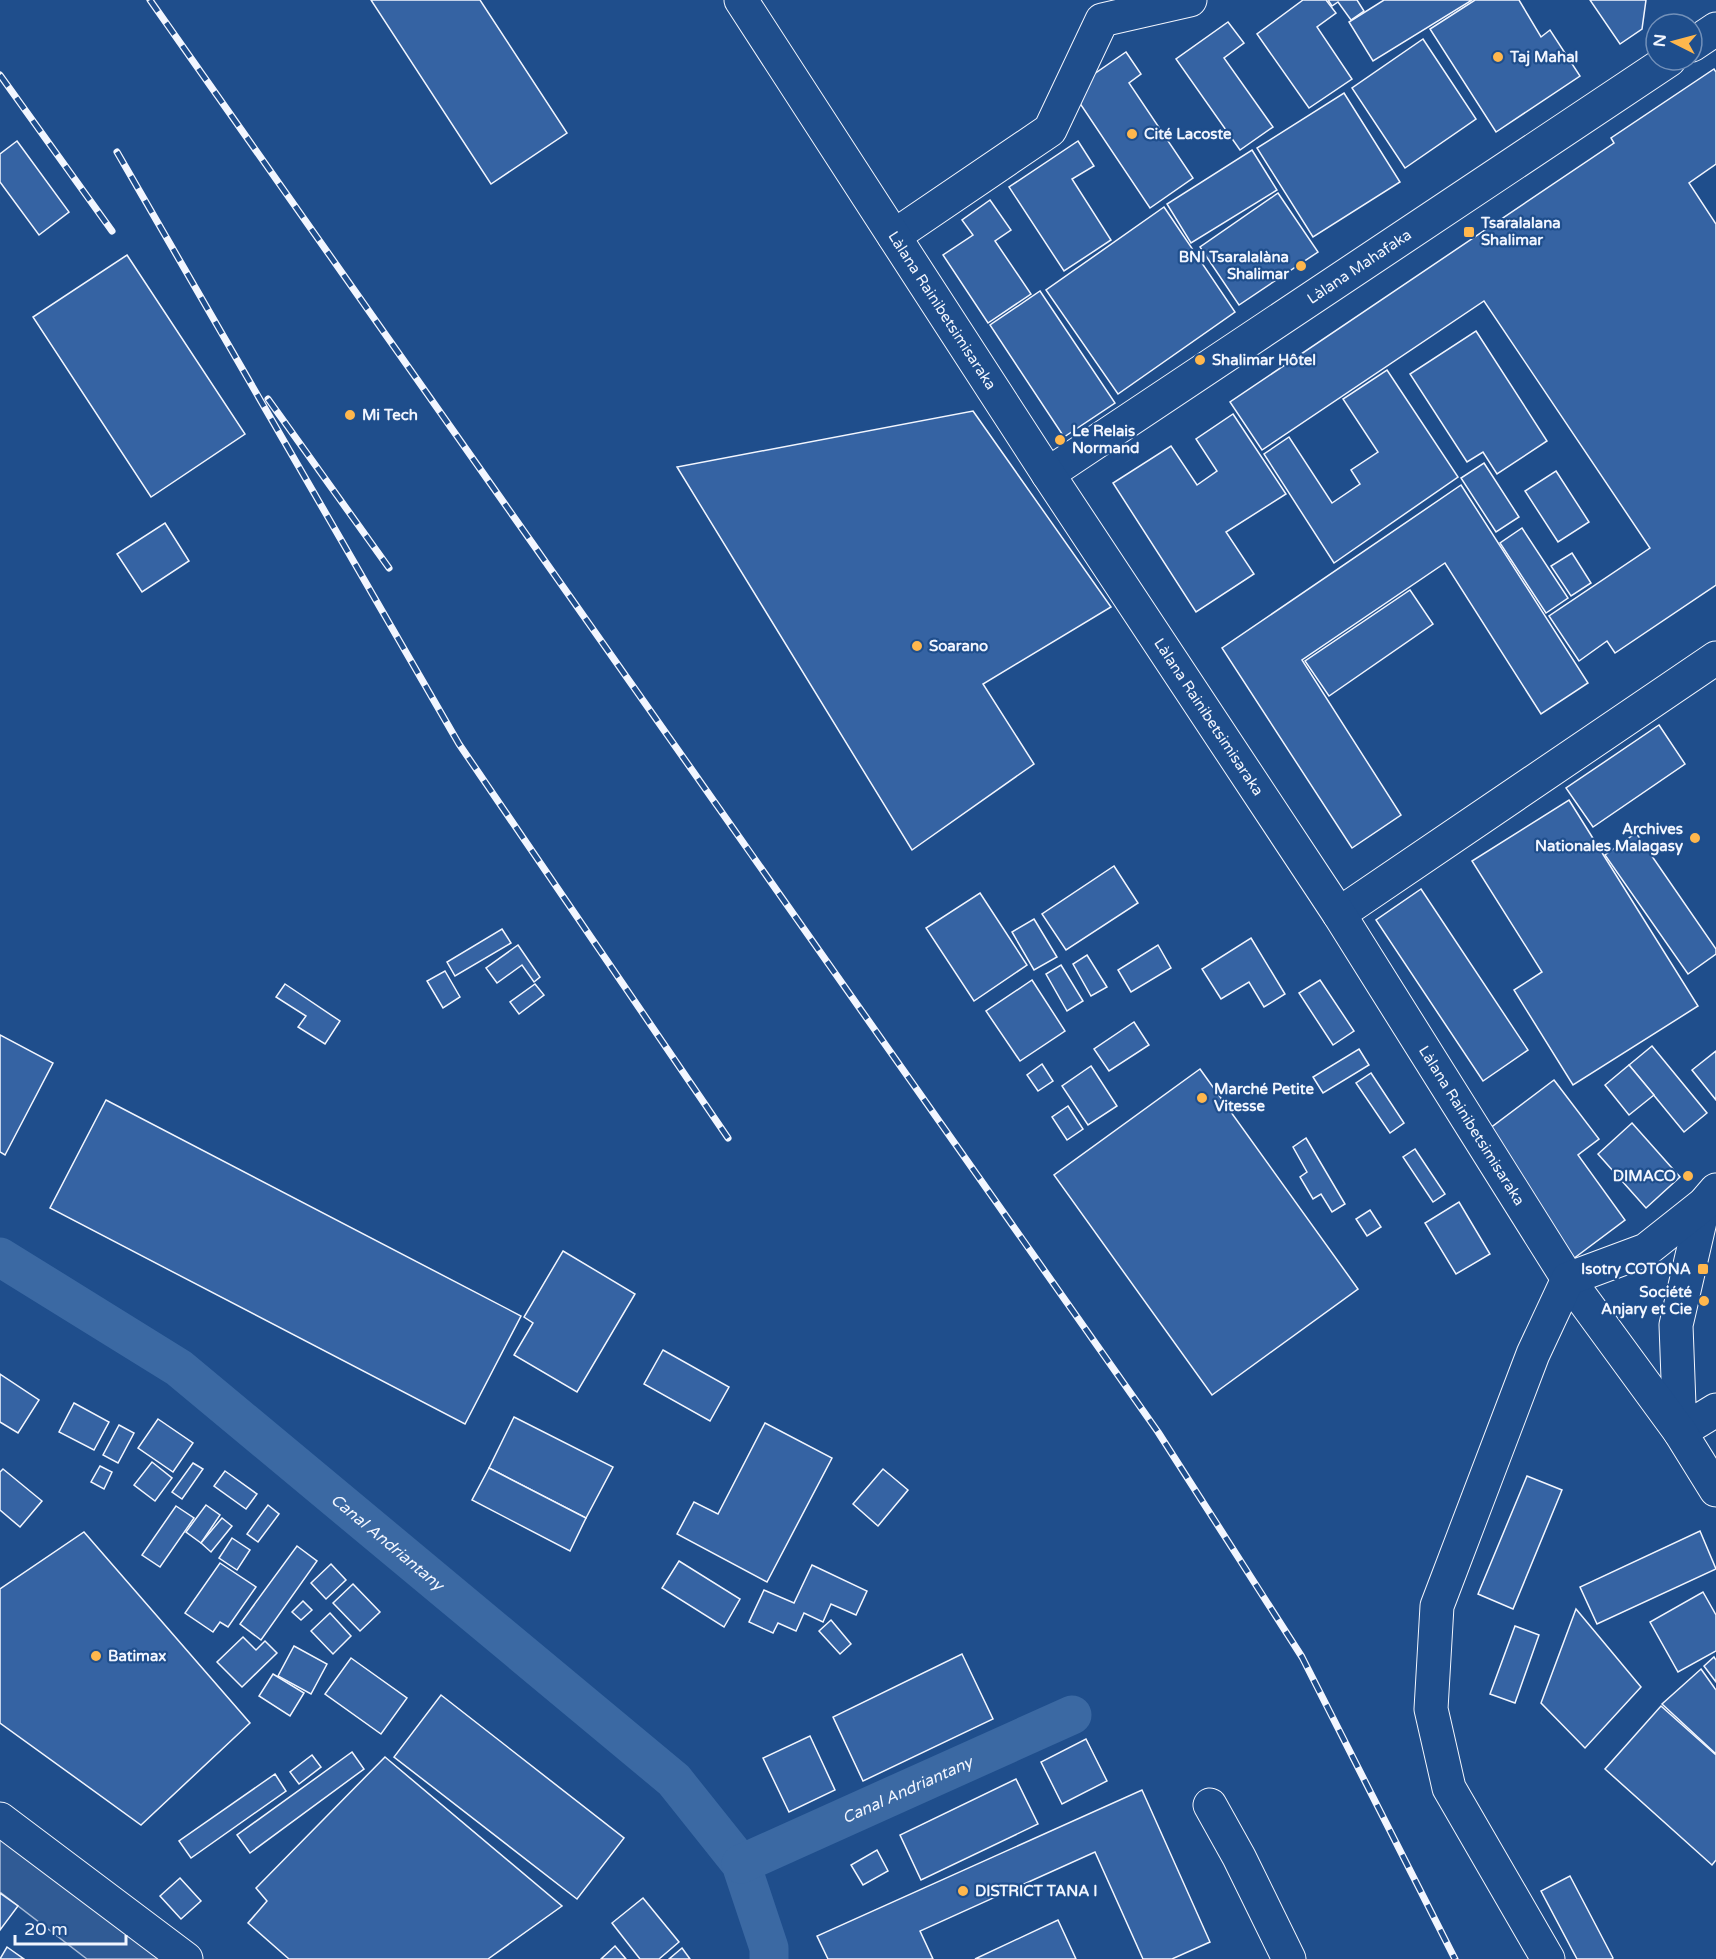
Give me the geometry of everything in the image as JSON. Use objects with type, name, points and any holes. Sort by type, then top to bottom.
[{"type":"street","name":"Làlana Rainibetsimisaraka","points":[[741,0],[1048,474],[1339,914],[1568,1279],[1680,1432],[1716,1490]]},
{"type":"street","points":[[894,236],[1050,130],[1102,20],[1190,0]]},
{"type":"street","name":"Làlana Mahafaka","points":[[1048,474],[1651,72]]},
{"type":"street","points":[[1339,914],[1716,658]]},
{"type":"street","points":[[1548,1959],[1449,1788],[1431,1709],[1437,1606],[1533,1354],[1568,1279],[1646,1250],[1710,1197]]},
{"type":"street","points":[[1710,1197],[1676,1325],[1680,1432],[1716,1410]]},
{"type":"street","points":[[1210,1805],[1239,1857],[1289,1959]]},
{"type":"street","points":[[0,1820],[186,1959]]},
{"type":"shaded area","points":[[0,1836],[162,1959],[87,1959],[0,1892]]},
{"type":"building","points":[[371,0],[480,0],[567,133],[491,184]]},
{"type":"building","points":[[1303,0],[1326,0],[1336,13],[1317,27],[1352,79],[1309,108],[1257,34]]},
{"type":"building","points":[[1328,0],[1357,0],[1364,11],[1351,20],[1338,2],[1332,6]]},
{"type":"building","points":[[1384,0],[1472,0],[1373,61],[1349,22]]},
{"type":"building","points":[[1475,0],[1519,0],[1541,37],[1550,30],[1580,76],[1496,132],[1430,29]]},
{"type":"building","points":[[1590,0],[1646,0],[1642,29],[1620,44]]},
{"type":"building","name":"Cité Lacoste","points":[[1228,22],[1244,43],[1224,58],[1273,127],[1240,150],[1176,59]]},
{"type":"building","points":[[1423,39],[1476,119],[1405,168],[1352,88]]},
{"type":"building","name":"Cité Lacoste","points":[[1126,52],[1141,74],[1129,83],[1193,178],[1150,208],[1071,90]]},
{"type":"building","points":[[1714,69],[1716,72],[1716,164],[1689,183],[1716,224],[1716,585],[1615,653],[1607,641],[1579,661],[1549,616],[1650,548],[1484,301],[1262,450],[1230,402],[1614,143],[1611,138]]},
{"type":"building","points":[[1344,93],[1400,182],[1313,237],[1257,148]]},
{"type":"building","points":[[17,141],[69,212],[39,235],[0,182],[0,154]]},
{"type":"building","points":[[1078,141],[1094,166],[1072,179],[1111,240],[1064,271],[1009,187]]},
{"type":"building","points":[[1252,150],[1277,190],[1191,243],[1167,204]]},
{"type":"building","points":[[1278,193],[1318,252],[1239,305],[1200,247]]},
{"type":"building","points":[[990,200],[1011,230],[995,241],[1031,294],[988,323],[943,255],[973,235],[962,220]]},
{"type":"building","points":[[1164,207],[1235,312],[1118,394],[1046,290]]},
{"type":"building","points":[[127,255],[245,434],[151,497],[33,317]]},
{"type":"building","points":[[1040,291],[1115,403],[1064,437],[990,325]]},
{"type":"building","points":[[1476,331],[1547,441],[1497,474],[1483,452],[1467,462],[1410,374]]},
{"type":"building","points":[[1387,370],[1458,477],[1334,563],[1264,454],[1289,437],[1332,503],[1360,484],[1351,470],[1378,452],[1343,399]]},
{"type":"building","name":"Soarano","points":[[973,411],[1111,607],[983,684],[1034,764],[912,850],[677,467]]},
{"type":"building","points":[[1233,414],[1286,494],[1226,532],[1254,574],[1196,612],[1113,483],[1171,446],[1197,485],[1217,471],[1196,439]]},
{"type":"building","points":[[1484,463],[1519,517],[1496,532],[1461,478]]},
{"type":"building","points":[[1556,471],[1589,522],[1558,542],[1525,491]]},
{"type":"building","points":[[1461,485],[1588,683],[1541,714],[1445,563],[1302,660],[1401,815],[1352,848],[1222,648]]},
{"type":"building","points":[[165,523],[189,561],[142,592],[117,554]]},
{"type":"building","points":[[1522,528],[1568,598],[1546,613],[1500,543]]},
{"type":"building","points":[[1572,553],[1591,583],[1571,596],[1551,566]]},
{"type":"building","points":[[1410,590],[1433,624],[1329,696],[1305,661]]},
{"type":"building","points":[[1659,725],[1685,764],[1593,827],[1566,788]]},
{"type":"building","points":[[1569,800],[1698,1006],[1573,1085],[1514,990],[1542,972],[1472,861]]},
{"type":"building","points":[[1636,833],[1716,949],[1716,954],[1688,974],[1605,855]]},
{"type":"building","points":[[1114,866],[1138,903],[1066,950],[1042,914]]},
{"type":"building","points":[[1421,889],[1528,1050],[1483,1081],[1376,920]]},
{"type":"building","points":[[980,893],[1027,965],[974,1001],[926,928]]},
{"type":"building","points":[[1034,919],[1057,957],[1034,970],[1012,932]]},
{"type":"building","points":[[502,929],[511,943],[455,976],[447,962]]},
{"type":"building","points":[[1251,938],[1285,994],[1264,1007],[1249,982],[1221,999],[1202,969]]},
{"type":"building","points":[[518,945],[540,977],[534,982],[522,965],[497,983],[486,968]]},
{"type":"building","points":[[1158,945],[1171,968],[1131,992],[1118,970]]},
{"type":"building","points":[[1087,955],[1107,987],[1091,996],[1073,964]]},
{"type":"building","points":[[1061,965],[1083,1001],[1067,1011],[1046,974]]},
{"type":"building","points":[[445,971],[460,997],[443,1008],[427,981]]},
{"type":"building","points":[[1032,980],[1065,1031],[1020,1061],[986,1011]]},
{"type":"building","points":[[1320,980],[1354,1031],[1333,1045],[1299,993]]},
{"type":"building","points":[[285,984],[340,1021],[325,1044],[298,1027],[306,1016],[276,997]]},
{"type":"building","points":[[535,984],[544,995],[519,1014],[510,1002]]},
{"type":"building","points":[[1134,1022],[1149,1045],[1109,1071],[1094,1049]]},
{"type":"building","points":[[0,1035],[53,1063],[5,1155],[0,1152]]},
{"type":"building","points":[[1652,1046],[1707,1113],[1684,1132],[1629,1065]]},
{"type":"building","points":[[1359,1049],[1369,1065],[1323,1093],[1313,1077]]},
{"type":"building","points":[[1716,1051],[1716,1100],[1692,1070]]},
{"type":"building","points":[[1042,1064],[1053,1081],[1038,1091],[1027,1075]]},
{"type":"building","points":[[1629,1065],[1654,1095],[1629,1115],[1605,1085]]},
{"type":"building","points":[[1091,1066],[1117,1106],[1088,1125],[1062,1086]]},
{"type":"building","points":[[1200,1069],[1358,1289],[1212,1395],[1054,1175]]},
{"type":"building","points":[[1371,1073],[1404,1123],[1390,1133],[1356,1083]]},
{"type":"building","points":[[1554,1080],[1599,1139],[1578,1155],[1625,1220],[1573,1259],[1481,1135]]},
{"type":"building","points":[[106,1100],[521,1316],[465,1424],[50,1208]]},
{"type":"building","points":[[1068,1106],[1083,1129],[1067,1140],[1052,1117]]},
{"type":"building","points":[[1632,1123],[1680,1177],[1646,1208],[1598,1154]]},
{"type":"building","points":[[1306,1138],[1345,1204],[1332,1212],[1321,1194],[1313,1199],[1300,1177],[1307,1172],[1293,1147]]},
{"type":"building","points":[[1415,1149],[1445,1194],[1433,1202],[1403,1157]]},
{"type":"building","points":[[1459,1202],[1490,1254],[1456,1274],[1425,1223]]},
{"type":"building","points":[[1370,1210],[1381,1227],[1367,1236],[1356,1219]]},
{"type":"building","points":[[563,1251],[635,1294],[577,1392],[514,1355],[533,1323],[524,1317]]},
{"type":"building","points":[[663,1350],[729,1387],[710,1421],[644,1384]]},
{"type":"building","points":[[0,1374],[39,1400],[18,1433],[0,1422]]},
{"type":"building","points":[[74,1403],[109,1422],[94,1450],[59,1432]]},
{"type":"building","points":[[514,1417],[613,1467],[586,1518],[489,1468]]},
{"type":"building","points":[[158,1419],[193,1443],[173,1472],[138,1448]]},
{"type":"building","points":[[765,1423],[832,1458],[767,1582],[677,1534],[694,1502],[718,1514]]},
{"type":"building","points":[[119,1425],[134,1433],[118,1463],[103,1455]]},
{"type":"building","points":[[152,1462],[172,1478],[155,1501],[134,1485]]},
{"type":"building","points":[[193,1463],[203,1469],[182,1499],[172,1492]]},
{"type":"building","points":[[100,1466],[112,1472],[104,1489],[91,1482]]},
{"type":"building","points":[[489,1468],[586,1518],[570,1551],[472,1500]]},
{"type":"building","points":[[3,1469],[42,1501],[20,1527],[0,1510],[0,1472]]},
{"type":"building","points":[[883,1469],[908,1490],[878,1526],[853,1504]]},
{"type":"building","points":[[225,1471],[257,1494],[246,1509],[214,1486]]},
{"type":"building","points":[[1527,1476],[1562,1490],[1513,1609],[1478,1594]]},
{"type":"building","points":[[206,1505],[220,1515],[201,1543],[186,1532]]},
{"type":"building","points":[[268,1505],[279,1514],[258,1542],[247,1534]]},
{"type":"building","points":[[176,1506],[194,1518],[160,1567],[142,1555]]},
{"type":"building","points":[[222,1518],[232,1526],[211,1552],[201,1543]]},
{"type":"building","points":[[1700,1531],[1716,1569],[1597,1624],[1580,1587]]},
{"type":"building","name":"Batimax","points":[[84,1532],[250,1723],[141,1825],[0,1723],[0,1589]]},
{"type":"building","points":[[232,1538],[250,1550],[237,1570],[219,1558]]},
{"type":"building","points":[[297,1546],[317,1561],[261,1640],[240,1624]]},
{"type":"building","points":[[679,1561],[740,1599],[724,1627],[662,1588]]},
{"type":"building","points":[[220,1563],[256,1587],[228,1627],[220,1622],[213,1632],[185,1613]]},
{"type":"building","points":[[331,1564],[346,1580],[326,1599],[311,1583]]},
{"type":"building","points":[[812,1565],[867,1591],[856,1615],[831,1604],[823,1622],[804,1613],[796,1631],[778,1623],[773,1633],[749,1622],[764,1590],[794,1603]]},
{"type":"building","points":[[353,1584],[380,1612],[360,1631],[333,1603]]},
{"type":"building","points":[[1703,1592],[1716,1615],[1716,1651],[1678,1672],[1650,1622]]},
{"type":"building","points":[[303,1601],[312,1610],[301,1620],[292,1612]]},
{"type":"building","points":[[1576,1609],[1641,1687],[1585,1748],[1541,1703]]},
{"type":"building","points":[[330,1613],[351,1636],[333,1654],[311,1631]]},
{"type":"building","points":[[831,1620],[851,1644],[840,1654],[819,1631]]},
{"type":"building","points":[[1515,1626],[1539,1635],[1515,1703],[1490,1694]]},
{"type":"building","points":[[243,1637],[256,1650],[265,1641],[277,1653],[242,1687],[217,1662]]},
{"type":"building","points":[[294,1646],[327,1664],[311,1694],[278,1676]]},
{"type":"building","points":[[962,1654],[993,1719],[863,1781],[833,1717]]},
{"type":"building","points":[[1714,1657],[1716,1660],[1716,1682],[1704,1666]]},
{"type":"building","points":[[351,1658],[407,1698],[381,1734],[325,1694]]},
{"type":"building","points":[[1701,1669],[1716,1690],[1716,1754],[1662,1704]]},
{"type":"building","points":[[273,1674],[304,1693],[290,1716],[259,1696]]},
{"type":"building","points":[[441,1695],[624,1838],[577,1899],[394,1757]]},
{"type":"building","points":[[1661,1706],[1716,1755],[1716,1860],[1712,1865],[1605,1769]]},
{"type":"building","points":[[810,1736],[835,1790],[789,1812],[763,1758]]},
{"type":"building","points":[[1086,1739],[1107,1781],[1062,1804],[1041,1762]]},
{"type":"building","points":[[352,1752],[364,1769],[250,1853],[237,1835]]},
{"type":"building","points":[[312,1755],[321,1767],[299,1784],[290,1772]]},
{"type":"building","points":[[385,1757],[562,1906],[488,1959],[289,1959],[248,1923],[267,1901],[256,1888]]},
{"type":"building","points":[[275,1774],[286,1791],[191,1858],[179,1841]]},
{"type":"building","points":[[1016,1779],[1038,1824],[921,1880],[900,1835]]},
{"type":"building","name":"DISTRICT TANA I","points":[[1142,1790],[1210,1942],[1172,1959],[1143,1959],[1095,1852],[920,1931],[933,1959],[828,1959],[817,1936]]},
{"type":"building","points":[[877,1850],[888,1871],[863,1885],[851,1865]]},
{"type":"building","points":[[1570,1876],[1612,1959],[1577,1959],[1541,1891]]},
{"type":"building","points":[[180,1878],[201,1901],[181,1919],[160,1896]]},
{"type":"building","points":[[0,1893],[18,1906],[0,1930]]},
{"type":"building","points":[[643,1898],[679,1942],[659,1959],[640,1959],[612,1923]]},
{"type":"building","points":[[1058,1920],[1076,1959],[975,1959]]},
{"type":"building","points":[[615,1946],[626,1959],[601,1959]]},
{"type":"building","points":[[7,1947],[24,1959],[0,1959]]},
{"type":"building","points":[[682,1948],[690,1959],[669,1959]]},
{"type":"waterway","name":"Canal Andriantany","points":[[0,1257],[179,1368],[674,1780],[741,1864],[769,1948],[769,1959]]},
{"type":"waterway","name":"Canal Andriantany","points":[[741,1864],[1072,1715]]},
{"type":"railway","points":[[150,0],[1158,1432],[1302,1657],[1455,1959]]},
{"type":"railway","points":[[0,75],[112,231]]},
{"type":"railway","points":[[117,152],[459,744],[728,1138]]},
{"type":"railway","points":[[268,399],[389,568]]},
{"type":"place","name":"Taj Mahal","points":[[1498,57]]},
{"type":"place","name":"Cité Lacoste","points":[[1132,134]]},
{"type":"place","name":"Tsaralalana Shalimar","points":[[1469,232]]},
{"type":"place","name":"BNI Tsaralalàna Shalimar","points":[[1301,266]]},
{"type":"place","name":"Shalimar Hôtel","points":[[1200,360]]},
{"type":"place","name":"Mi Tech","points":[[350,415]]},
{"type":"place","name":"Le Relais Normand","points":[[1060,440]]},
{"type":"place","name":"Soarano","points":[[917,646]]},
{"type":"place","name":"Archives Nationales Malagasy","points":[[1695,838]]},
{"type":"place","name":"Marché Petite Vitesse","points":[[1202,1098]]},
{"type":"place","name":"DIMACO","points":[[1688,1176]]},
{"type":"place","name":"Isotry COTONA","points":[[1703,1269]]},
{"type":"place","name":"Société Anjary et Cie","points":[[1704,1301]]},
{"type":"place","name":"Batimax","points":[[96,1656]]},
{"type":"place","name":"DISTRICT TANA I","points":[[963,1891]]}]
